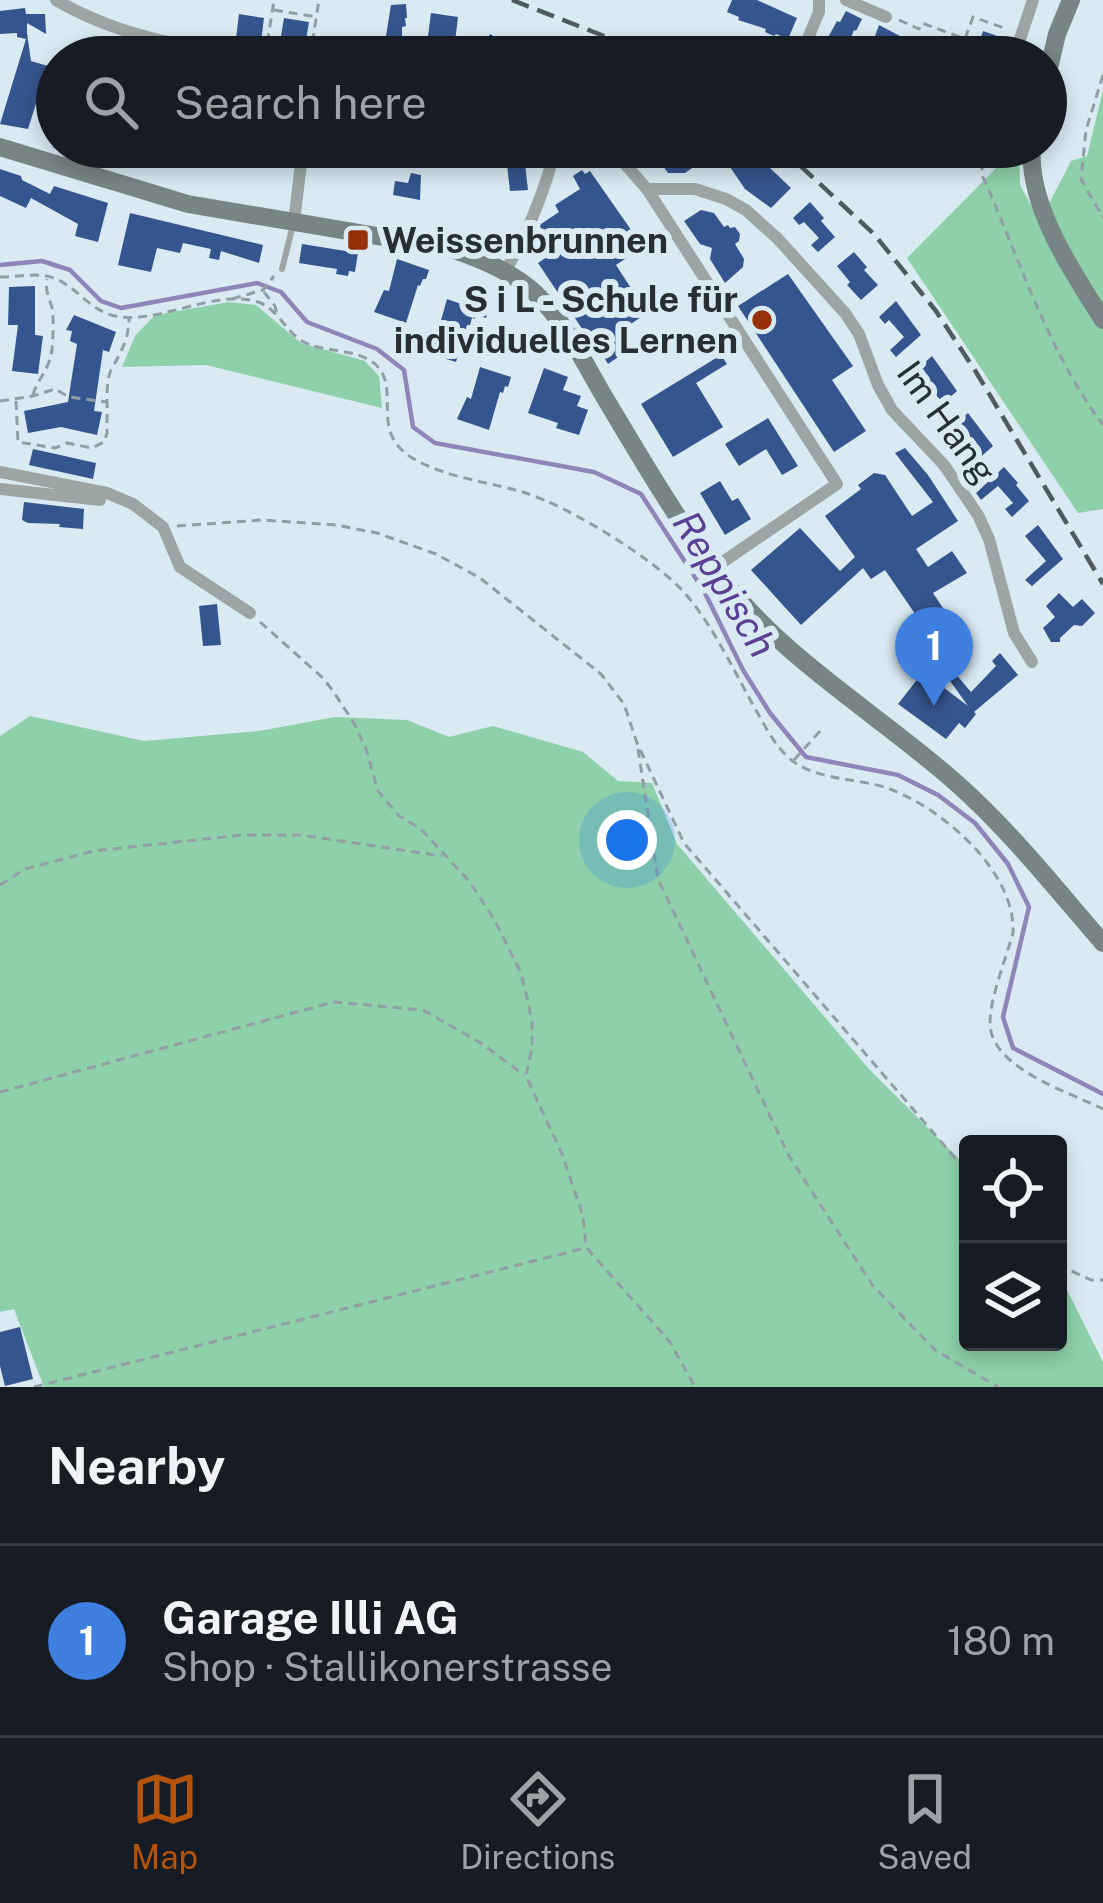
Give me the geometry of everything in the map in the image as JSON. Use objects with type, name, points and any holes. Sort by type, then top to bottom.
[{"type":"street","points":[[56,0],[93,21],[141,36]]},
{"type":"street","points":[[809,36],[819,0]]},
{"type":"street","points":[[845,0],[888,17]]},
{"type":"street","points":[[1022,34],[1034,0]]},
{"type":"street","points":[[1057,36],[1071,0]]},
{"type":"street","points":[[0,147],[36,158]]},
{"type":"street","points":[[69,168],[188,204],[430,244],[468,255],[532,290],[556,315],[661,492],[744,606],[810,670],[970,795],[1103,943]]},
{"type":"street","points":[[294,222],[300,168]]},
{"type":"street","points":[[504,273],[525,239],[551,168]]},
{"type":"street","points":[[628,168],[647,189],[837,484],[713,568]]},
{"type":"street","points":[[1031,168],[1043,212],[1103,320]]},
{"type":"street","name":"Im Hang","points":[[647,189],[695,189],[746,210],[845,313],[892,410],[944,465],[978,515],[989,538],[1014,633],[1032,662]]},
{"type":"street","points":[[0,472],[107,493],[133,503],[163,527],[180,567],[250,613]]},
{"type":"street","points":[[0,489],[100,500]]},
{"type":"lane","points":[[279,272],[294,222]]},
{"type":"path","points":[[268,36],[274,0]]},
{"type":"path","points":[[313,36],[319,0]]},
{"type":"path","points":[[272,10],[316,17]]},
{"type":"path","points":[[888,17],[957,36]]},
{"type":"path","points":[[966,36],[974,17],[1022,34]]},
{"type":"path","points":[[1103,75],[1086,130],[1081,178],[1103,218]]},
{"type":"path","points":[[981,168],[1037,305],[1103,425]]},
{"type":"path","points":[[0,277],[47,276],[66,284],[91,307],[129,318],[263,290],[279,272]]},
{"type":"path","points":[[33,396],[46,375],[52,350],[47,276]]},
{"type":"path","points":[[263,290],[277,315]]},
{"type":"path","points":[[230,300],[258,302],[306,343],[364,358],[379,368],[386,386],[389,434],[409,457],[554,503],[678,585],[767,729],[793,761],[806,769],[868,782],[912,799],[952,826],[1003,888],[1013,920],[989,1021],[994,1043],[1020,1069],[1103,1109]]},
{"type":"path","points":[[16,400],[18,442],[92,448],[104,442],[108,374],[129,333],[129,318]]},
{"type":"path","points":[[0,401],[55,388],[69,397],[107,402]]},
{"type":"path","points":[[163,527],[262,520],[376,533],[436,554],[480,578],[601,674],[624,704],[684,843],[959,1163]]},
{"type":"path","points":[[250,613],[323,678],[354,723],[378,791],[469,881],[494,919],[520,970],[532,1023],[526,1076]]},
{"type":"path","points":[[793,761],[821,730]]},
{"type":"path","points":[[637,743],[658,879],[789,1156],[873,1286],[935,1350],[998,1387]]},
{"type":"path","points":[[0,885],[25,868],[94,851],[242,835],[302,835],[444,856]]},
{"type":"path","points":[[0,1092],[334,1001],[423,1010],[482,1043],[526,1076],[562,1154],[583,1216],[586,1247],[670,1342],[695,1387]]},
{"type":"path","points":[[34,1387],[586,1247]]},
{"type":"path","points":[[1067,1269],[1103,1280]]},
{"type":"green space","points":[[1103,90],[1103,509],[1078,513],[907,258],[996,168],[1020,168],[1020,185],[1040,221],[1071,161],[1087,156]]},
{"type":"green space","points":[[229,302],[256,305],[301,343],[365,361],[379,376],[382,408],[206,365],[122,367],[135,336],[155,315]]},
{"type":"green space","points":[[30,716],[144,741],[259,731],[335,717],[407,720],[449,737],[493,726],[583,752],[618,781],[652,783],[677,844],[869,1069],[959,1159],[959,1351],[1067,1351],[1067,1290],[1103,1362],[1103,1387],[44,1387],[14,1309],[0,1312],[0,736]]},
{"type":"building","points":[[732,0],[757,0],[797,18],[789,36],[774,36],[727,12]]},
{"type":"building","points":[[406,4],[402,36],[386,36],[391,5]]},
{"type":"building","points":[[25,8],[26,14],[45,14],[46,34],[27,23],[31,61],[36,62],[36,104],[28,129],[0,124],[26,39],[17,33],[0,34],[0,11]]},
{"type":"building","points":[[846,11],[862,19],[852,36],[829,36]]},
{"type":"building","points":[[431,13],[458,17],[456,36],[428,36]]},
{"type":"building","points":[[239,14],[264,18],[262,36],[236,36]]},
{"type":"building","points":[[284,18],[309,22],[307,36],[281,36]]},
{"type":"building","points":[[879,25],[900,36],[875,36]]},
{"type":"building","points":[[507,168],[525,168],[528,190],[510,191]]},
{"type":"building","points":[[664,168],[692,168],[685,173],[668,173]]},
{"type":"building","points":[[731,168],[770,168],[791,188],[771,208],[745,189]]},
{"type":"building","points":[[0,169],[50,194],[54,186],[108,203],[98,242],[75,236],[78,224],[31,198],[26,208],[0,196]]},
{"type":"building","points":[[590,171],[643,247],[616,265],[647,313],[616,334],[627,351],[608,364],[538,263],[556,251],[541,224],[559,212],[555,205],[580,189],[573,176]]},
{"type":"building","points":[[411,173],[421,175],[420,200],[393,195],[395,181],[408,183]]},
{"type":"building","points":[[810,202],[835,237],[818,252],[811,245],[819,238],[793,218]]},
{"type":"building","points":[[701,210],[714,213],[724,227],[735,227],[740,234],[735,244],[743,267],[725,283],[710,259],[712,248],[700,244],[684,221]]},
{"type":"building","points":[[130,213],[263,245],[259,263],[221,251],[219,260],[209,258],[211,249],[183,243],[180,253],[157,248],[151,272],[118,265]]},
{"type":"building","points":[[302,244],[358,253],[355,272],[349,271],[348,276],[336,274],[337,269],[299,263]]},
{"type":"building","points":[[854,252],[878,285],[861,300],[837,266]]},
{"type":"building","points":[[397,259],[429,270],[418,285],[406,323],[374,312],[384,290],[389,291]]},
{"type":"building","points":[[788,274],[853,366],[832,380],[866,431],[834,452],[738,306]]},
{"type":"building","points":[[35,286],[35,335],[43,336],[38,374],[12,371],[18,325],[8,325],[9,287]]},
{"type":"building","points":[[447,299],[478,310],[481,302],[490,305],[486,318],[477,315],[478,311],[467,325],[456,362],[424,352],[434,330],[438,331]]},
{"type":"building","points":[[896,301],[921,335],[896,357],[890,350],[904,337],[889,320],[885,324],[879,317]]},
{"type":"building","points":[[74,315],[116,332],[109,352],[103,350],[94,411],[102,412],[97,435],[61,427],[28,433],[24,411],[68,402],[77,344],[70,341],[72,331],[66,330]]},
{"type":"building","points":[[721,355],[727,364],[696,383],[723,427],[673,457],[641,404]]},
{"type":"building","points":[[932,356],[957,391],[943,403],[915,371]]},
{"type":"building","points":[[480,367],[511,377],[500,392],[489,430],[457,419],[467,397],[471,399]]},
{"type":"building","points":[[544,368],[568,377],[563,390],[581,396],[577,406],[588,410],[579,435],[528,413]]},
{"type":"building","points":[[968,413],[993,446],[975,462],[951,428]]},
{"type":"building","points":[[768,418],[798,466],[782,475],[766,449],[739,466],[725,444]]},
{"type":"building","points":[[905,448],[958,521],[916,549],[928,567],[952,551],[967,573],[933,593],[947,614],[941,617],[960,645],[944,656],[885,570],[871,579],[863,568],[801,625],[751,570],[800,528],[840,571],[855,557],[825,516],[874,473],[885,475],[912,516],[933,502],[895,453]]},
{"type":"building","points":[[33,449],[96,463],[93,479],[29,465]]},
{"type":"building","points":[[1004,467],[1029,501],[1012,517],[1005,509],[1013,503],[998,486],[981,500],[976,493]]},
{"type":"building","points":[[720,481],[751,519],[725,535],[700,493]]},
{"type":"building","points":[[24,502],[84,509],[83,529],[28,523],[22,520]]},
{"type":"building","points":[[1038,525],[1063,559],[1032,586],[1025,580],[1046,561],[1025,536]]},
{"type":"building","points":[[1059,593],[1073,607],[1082,599],[1095,613],[1082,626],[1074,625],[1060,642],[1051,642],[1043,628],[1055,617],[1046,606]]},
{"type":"building","points":[[217,604],[221,645],[203,646],[199,606]]},
{"type":"building","points":[[1000,653],[1018,675],[974,712],[965,728],[959,723],[946,739],[898,704],[923,672],[968,706],[943,671],[949,666],[971,692],[996,666],[992,661]]},
{"type":"building","points":[[20,1327],[33,1379],[5,1386],[0,1332]]},
{"type":"waterway","name":"Reppisch","points":[[0,265],[42,261],[70,270],[101,301],[121,308],[257,283],[281,292],[307,322],[377,349],[404,370],[413,427],[435,443],[594,472],[641,494],[704,591],[743,670],[806,757],[898,775],[938,795],[975,823],[1008,864],[1029,907],[1003,1017],[1013,1048],[1103,1094]]},
{"type":"railway","points":[[512,0],[604,36]]},
{"type":"railway","points":[[803,168],[874,234],[936,311],[1103,584]]},
{"type":"place","name":"Weissenbrunnen","points":[[358,240]]},
{"type":"place","name":"S i L - Schule für individuelles Lernen","points":[[762,320]]},
{"type":"place","name":"Garage Illi AG","points":[[934,706]]}]
